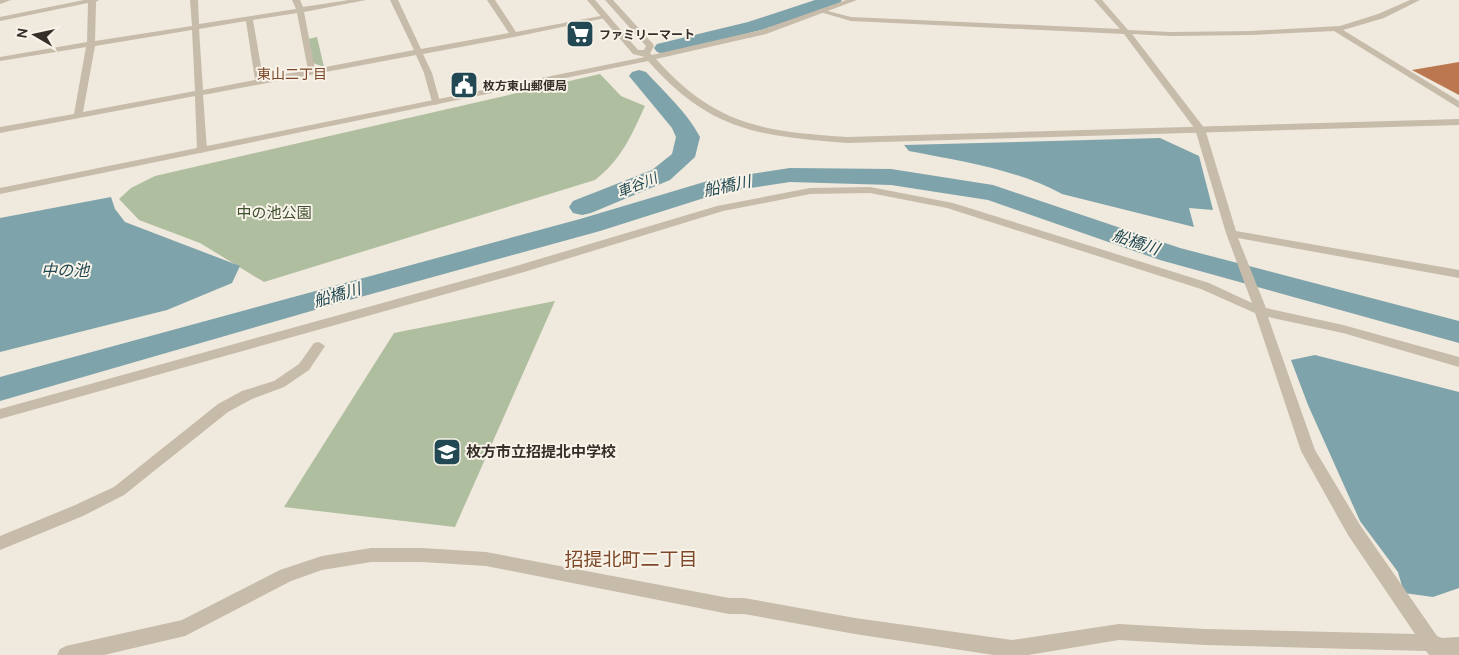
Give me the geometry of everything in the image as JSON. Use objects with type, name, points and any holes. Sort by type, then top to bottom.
[{"type":"street","points":[[0,2],[7,0]]},
{"type":"street","points":[[0,19],[93,0],[91,44],[78,116]]},
{"type":"street","points":[[194,0],[202,150]]},
{"type":"street","points":[[296,0],[300,10],[312,72]]},
{"type":"street","points":[[0,59],[362,0]]},
{"type":"street","points":[[394,0],[428,73],[436,102]]},
{"type":"street","points":[[491,0],[514,35]]},
{"type":"street","points":[[591,0],[636,52],[648,56],[694,101],[710,111],[757,129],[799,137],[846,140],[1459,122]]},
{"type":"street","points":[[609,0],[650,46],[648,56]]},
{"type":"street","points":[[0,191],[436,102],[762,32],[824,12],[853,0]]},
{"type":"street","points":[[1098,0],[1126,32],[1200,129],[1231,233],[1259,305],[1308,451],[1354,530],[1435,649]]},
{"type":"street","points":[[824,12],[851,19],[1126,32],[1251,33],[1335,28],[1381,16],[1416,0]]},
{"type":"street","points":[[0,130],[606,17]]},
{"type":"street","points":[[249,19],[259,81]]},
{"type":"street","points":[[1335,28],[1459,105]]},
{"type":"street","points":[[0,414],[520,269],[721,208],[810,191],[870,190],[949,204],[1259,305],[1459,362]]},
{"type":"street","points":[[1231,233],[1459,274]]},
{"type":"street","points":[[0,543],[78,512],[119,491],[223,408],[247,395],[279,384],[304,368],[319,346]]},
{"type":"street","points":[[66,655],[185,628],[286,575],[322,563],[371,555],[422,554],[486,559],[729,606],[744,606],[855,626],[1012,649],[1119,632],[1435,649],[1459,646]]},
{"type":"green space","points":[[317,37],[324,67],[313,63],[308,39]]},
{"type":"green space","name":"中の池公園","points":[[600,74],[621,96],[645,106],[619,155],[595,180],[264,282],[200,243],[139,220],[119,199],[131,188],[155,176]]},
{"type":"green space","points":[[555,301],[455,527],[284,507],[394,333]]},
{"type":"water","points":[[1160,138],[1199,156],[1213,210],[1189,208],[1194,227],[1062,194],[1044,185],[1007,172],[968,162],[909,151],[904,145]]},
{"type":"water","name":"中の池","points":[[111,197],[115,209],[125,222],[240,266],[232,283],[167,310],[0,352],[0,218]]},
{"type":"water","points":[[1315,355],[1459,392],[1459,588],[1433,597],[1404,593],[1398,572],[1360,521],[1308,405],[1291,360]]},
{"type":"building","points":[[1459,62],[1459,95],[1412,70]]},
{"type":"waterway","name":"車谷川","points":[[664,48],[754,26],[833,0]]},
{"type":"waterway","name":"車谷川","points":[[582,207],[661,175],[683,157],[688,137],[684,128],[639,76]]},
{"type":"waterway","name":"船橋川","points":[[0,389],[335,294],[590,225],[720,185],[790,175],[891,177],[993,193],[1170,254],[1459,332]]},
{"type":"place","name":"ファミリーマート","points":[[580,34]]},
{"type":"place","name":"枚方東山郵便局","points":[[464,85]]},
{"type":"place","name":"枚方市立招提北中学校","points":[[447,452]]},
{"type":"district","name":"東山二丁目","points":[[292,74]]},
{"type":"district","name":"招提北町二丁目","points":[[631,559]]}]
